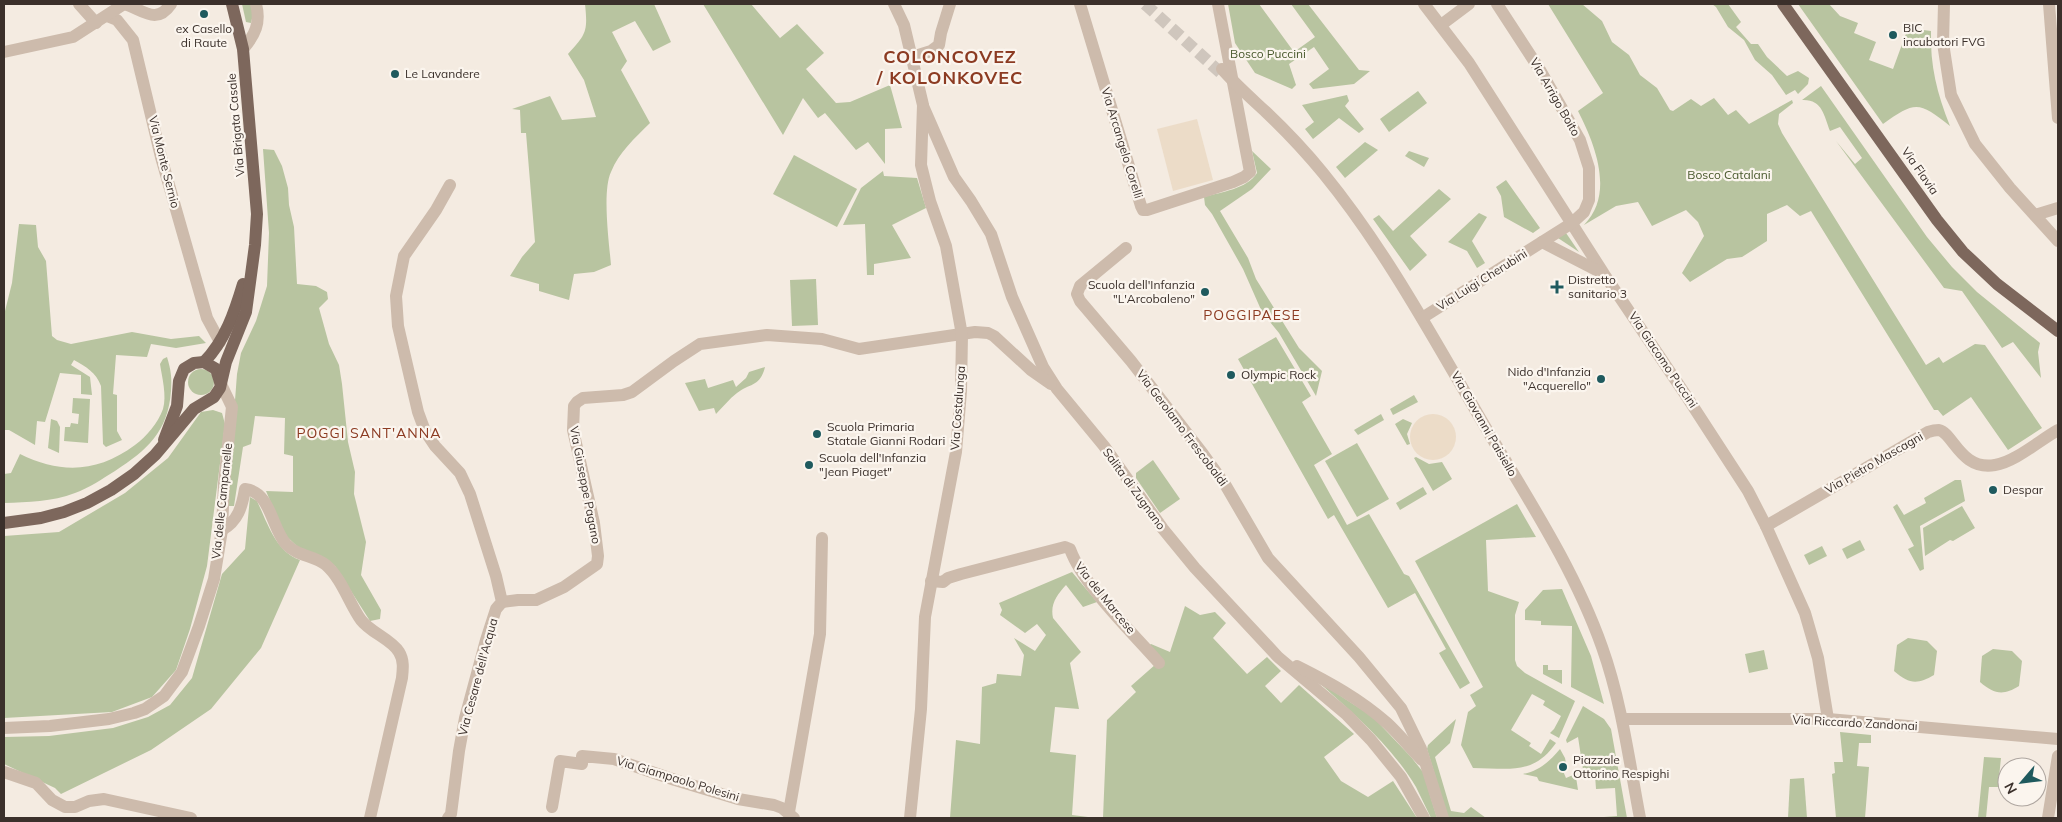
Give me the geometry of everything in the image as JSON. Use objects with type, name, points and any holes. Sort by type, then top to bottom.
[{"type":"main road","name":"Via Brigata Casale","points":[[4,522],[46,517],[88,503],[122,483],[155,455],[194,409],[217,393],[226,362],[246,312],[258,214],[242,49],[232,4]]},
{"type":"main road","name":"Via Flavia","points":[[1783,4],[1937,220],[1963,252],[1997,284],[2058,331]]},
{"type":"main road","name":"Via Brigata Casale","points":[[155,455],[168,431],[178,406],[181,375],[184,369],[194,362],[204,362],[220,342],[228,326],[255,246]]},
{"type":"main road","points":[[204,362],[216,369],[220,382]]},
{"type":"main road","points":[[180,387],[186,398],[192,401],[206,402]]},
{"type":"street","name":"Via Monte Sernio","points":[[79,4],[101,20],[116,20],[134,40],[161,157],[207,318],[220,342]]},
{"type":"street","points":[[4,52],[73,37],[124,4],[151,16],[161,14],[171,4]]},
{"type":"street","points":[[242,49],[252,39],[259,22],[256,4]]},
{"type":"street","name":"Via Costalunga","points":[[894,4],[904,25],[923,106],[921,165],[930,201],[946,246],[962,335],[961,391],[956,452],[925,617],[921,709],[910,818]]},
{"type":"street","points":[[912,57],[931,51],[939,45],[950,4]]},
{"type":"street","name":"Via Arcangelo Corelli","points":[[1080,4],[1143,210],[1233,182],[1250,172],[1240,120],[1226,75],[1218,4]]},
{"type":"street","name":"Via Giacomo Puccini","points":[[1424,4],[1442,25],[1511,128],[1604,274],[1693,405],[1748,491],[1805,613],[1818,658],[1828,719]]},
{"type":"street","points":[[1442,25],[1469,4]]},
{"type":"street","name":"Via Arrigo Boito","points":[[1497,4],[1535,62],[1580,140],[1589,168],[1589,200],[1584,212],[1572,223]]},
{"type":"street","points":[[1944,4],[1943,43],[1952,95],[1975,144],[2010,188],[2058,241]]},
{"type":"street","points":[[2049,4],[2058,118]]},
{"type":"street","name":"Via Giovanni Paisiello","points":[[1226,75],[1302,149],[1324,174],[1384,256],[1545,528],[1595,627],[1610,668],[1622,719],[1640,818]]},
{"type":"street","name":"Salita di Zugnano","points":[[923,106],[954,177],[972,201],[991,234],[1012,297],[1043,367],[1057,389],[1127,476],[1163,529],[1190,562],[1236,614],[1278,657],[1347,715],[1371,740],[1401,777],[1424,818]]},
{"type":"street","name":"Via Cesare dell'Acqua","points":[[448,818],[451,814],[465,718],[486,640],[496,609],[502,602],[496,576],[470,494],[460,473],[434,446],[425,431],[418,412],[398,326],[396,296],[404,256],[436,210],[450,185]]},
{"type":"street","points":[[2034,215],[2058,208]]},
{"type":"street","name":"Via Luigi Cherubini","points":[[1422,318],[1572,223]]},
{"type":"street","points":[[1542,242],[1604,274]]},
{"type":"street","name":"Via Gerolamo Frescobaldi","points":[[1126,248],[1080,286],[1077,294],[1080,300],[1204,454],[1226,486],[1268,558],[1337,632],[1388,690],[1401,708],[1427,766],[1443,818]]},
{"type":"street","points":[[207,318],[218,324],[228,326],[232,330],[233,336],[222,365],[220,382]]},
{"type":"street","name":"Via Giuseppe Pagano","points":[[502,602],[536,600],[564,587],[597,564],[598,556],[594,523],[573,430],[574,406],[577,402],[583,398],[623,395],[632,392],[700,344],[767,335],[822,339],[859,349],[974,332],[988,333],[994,336],[1031,370],[1057,389]]},
{"type":"street","name":"Via delle Campanelle","points":[[4,728],[50,726],[109,719],[145,709],[164,696],[182,672],[200,626],[214,579],[222,530],[224,483],[232,407],[220,382]]},
{"type":"street","name":"Via delle Campanelle","points":[[206,402],[222,406],[227,414],[230,428]]},
{"type":"street","name":"Via Pietro Mascagni","points":[[1766,526],[1928,432],[1939,430],[1943,432],[1960,452],[1971,461],[1982,465],[1994,465],[2007,461],[2058,430]]},
{"type":"street","points":[[222,530],[232,524],[238,515],[244,489],[257,492],[262,497],[277,530],[287,544],[298,553],[317,559],[327,565],[361,620],[399,652],[402,660],[402,678],[370,818]]},
{"type":"street","name":"Via Giampaolo Polesini","points":[[552,807],[560,761],[582,764],[582,756],[614,759],[738,799],[774,805],[791,815],[820,634],[822,538]]},
{"type":"street","name":"Via del Marcese","points":[[931,581],[943,582],[948,578],[961,574],[1065,546],[1070,549],[1075,564],[1089,582],[1159,663]]},
{"type":"street","name":"Via Gerolamo Frescobaldi","points":[[1278,657],[1322,678],[1367,706],[1389,724],[1427,766]]},
{"type":"street","name":"Via Riccardo Zandonai","points":[[1622,719],[1828,719],[2058,739]]},
{"type":"street","points":[[2048,818],[2058,756]]},
{"type":"street","points":[[4,772],[36,784],[52,800],[65,807],[75,807],[89,801],[104,799],[191,818]]},
{"type":"green space","points":[[242,4],[252,4],[254,10],[251,23],[246,22]]},
{"type":"green space","points":[[585,4],[654,4],[671,42],[653,51],[635,21],[612,32],[627,61],[621,70],[650,123],[623,152],[614,165],[608,181],[607,217],[611,265],[594,272],[574,274],[569,300],[539,291],[539,284],[510,276],[522,257],[535,242],[526,133],[521,133],[520,110],[512,109],[550,96],[562,120],[596,117],[584,80],[568,54],[579,42],[586,27]]},
{"type":"green space","points":[[703,4],[751,4],[780,38],[797,24],[824,53],[806,69],[836,103],[850,102],[890,85],[902,128],[885,129],[885,164],[868,142],[856,150],[825,113],[818,118],[803,98],[783,135]]},
{"type":"green space","name":"Bosco Puccini","points":[[1228,4],[1259,4],[1294,52],[1315,37],[1291,4],[1308,4],[1359,70],[1370,71],[1354,84],[1313,89],[1309,84],[1329,69],[1314,47],[1289,64],[1296,85],[1292,89],[1255,73],[1235,43]]},
{"type":"green space","name":"Bosco Catalani","points":[[1548,4],[1582,4],[1602,21],[1612,42],[1629,55],[1640,75],[1657,88],[1670,110],[1673,111],[1691,99],[1701,106],[1714,98],[1728,115],[1736,110],[1749,124],[1792,100],[1793,103],[1779,114],[1778,124],[1782,133],[1926,365],[1939,357],[1943,363],[1975,344],[1985,345],[2042,428],[2008,450],[1971,397],[1943,416],[1938,410],[1934,410],[1811,211],[1800,216],[1787,205],[1767,214],[1767,241],[1742,257],[1727,259],[1690,282],[1682,273],[1704,236],[1698,222],[1686,210],[1652,226],[1638,202],[1616,206],[1584,225],[1593,213],[1599,199],[1600,184],[1596,153],[1578,111],[1603,93]]},
{"type":"green space","points":[[1712,4],[1728,4],[1741,22],[1736,27],[1751,44],[1758,44],[1767,57],[1787,76],[1798,71],[1809,78],[1808,84],[1798,94],[1795,90],[1786,95],[1772,75],[1755,60],[1744,40],[1728,27],[1716,7]]},
{"type":"green space","points":[[1798,4],[1829,4],[1840,16],[1858,23],[1854,33],[1876,42],[1869,60],[1893,69],[1908,28],[1931,31],[1935,79],[1950,126],[1931,112],[1917,107],[1903,111],[1883,124]]},
{"type":"green space","points":[[1821,86],[1927,237],[1952,267],[1977,292],[2040,343],[2038,352],[2041,378],[2013,342],[2002,348],[1962,291],[1944,288],[1836,141],[1855,164],[1862,158],[1840,127],[1830,131],[1824,114],[1818,105],[1809,100],[1802,100]]},
{"type":"green space","points":[[1418,91],[1427,103],[1389,132],[1380,119]]},
{"type":"green space","points":[[1347,95],[1349,101],[1345,106],[1364,129],[1359,133],[1339,118],[1313,139],[1305,129],[1314,122],[1302,105]]},
{"type":"green space","points":[[1365,142],[1378,150],[1345,178],[1336,167]]},
{"type":"green space","points":[[263,149],[274,150],[282,166],[288,188],[289,205],[294,227],[297,284],[316,286],[327,292],[328,299],[319,308],[329,344],[339,365],[342,384],[348,442],[355,472],[354,494],[366,542],[361,575],[381,610],[380,619],[370,621],[335,566],[301,550],[284,534],[266,491],[293,492],[293,456],[284,454],[285,418],[255,416],[251,444],[243,447],[234,506],[227,506],[237,374],[241,353],[256,321],[267,286],[269,233]]},
{"type":"green space","points":[[1252,151],[1271,169],[1252,189],[1220,211],[1248,258],[1256,279],[1299,348],[1322,371],[1316,396],[1279,333],[1262,312],[1243,269],[1205,205],[1204,197],[1233,189],[1253,178],[1257,173]]},
{"type":"green space","points":[[1409,151],[1429,158],[1424,167],[1405,156]]},
{"type":"green space","points":[[794,155],[857,189],[837,227],[773,194]]},
{"type":"green space","points":[[883,171],[884,176],[917,178],[926,208],[892,225],[911,258],[874,264],[874,275],[867,275],[865,224],[843,225],[861,188]]},
{"type":"green space","points":[[1506,180],[1540,228],[1533,233],[1504,217],[1501,196],[1496,187]]},
{"type":"green space","points":[[1439,189],[1451,199],[1410,236],[1427,255],[1410,271],[1373,219],[1379,215],[1393,231]]},
{"type":"green space","points":[[1479,213],[1487,217],[1472,241],[1485,263],[1477,268],[1467,251],[1448,242]]},
{"type":"green space","points":[[19,224],[36,225],[38,247],[46,261],[52,336],[57,340],[71,344],[132,332],[171,339],[199,336],[206,343],[176,348],[151,344],[147,357],[116,355],[113,394],[117,395],[117,431],[122,440],[106,447],[103,444],[101,386],[93,373],[74,360],[71,365],[90,377],[92,395],[81,394],[81,375],[60,373],[45,422],[37,421],[35,445],[9,430],[4,430],[4,315],[12,283]]},
{"type":"green space","points":[[1566,233],[1579,252],[1558,238]]},
{"type":"green space","points":[[816,279],[818,325],[792,326],[790,280]]},
{"type":"green space","points":[[1276,337],[1311,396],[1302,402],[1332,454],[1314,465],[1347,525],[1369,514],[1404,574],[1409,576],[1470,683],[1460,689],[1439,653],[1446,649],[1415,593],[1388,608],[1334,515],[1328,519],[1238,359]]},
{"type":"green space","points":[[167,357],[171,378],[169,405],[160,429],[146,447],[115,471],[75,493],[49,500],[4,503],[4,474],[11,473],[20,454],[50,465],[79,468],[107,461],[139,442],[155,424],[163,409],[164,392],[160,364]]},
{"type":"green space","points":[[765,367],[760,378],[754,384],[737,393],[716,414],[714,408],[699,411],[685,383],[705,379],[708,388],[733,380],[736,387],[746,378],[749,372]]},
{"type":"green space","points":[[201,369],[210,373],[214,382],[210,391],[201,395],[192,391],[188,382],[192,373]]},
{"type":"green space","points":[[1414,395],[1418,402],[1393,415],[1390,409]]},
{"type":"green space","points":[[73,398],[90,399],[88,443],[64,441],[65,427],[70,427],[71,423],[78,424],[79,414],[72,413]]},
{"type":"green space","points":[[213,410],[222,413],[225,424],[207,566],[190,629],[176,670],[152,697],[112,712],[4,718],[4,536],[59,532],[125,493],[168,458],[201,412]]},
{"type":"green space","points":[[1381,414],[1384,420],[1358,435],[1354,430]]},
{"type":"green space","points":[[51,419],[57,421],[60,427],[59,453],[48,448]]},
{"type":"green space","points":[[1403,419],[1412,423],[1407,434],[1410,444],[1407,445],[1395,424]]},
{"type":"green space","points":[[1357,443],[1389,499],[1357,517],[1325,461]]},
{"type":"green space","points":[[1416,457],[1429,464],[1442,462],[1452,479],[1433,491],[1414,458]]},
{"type":"green space","points":[[1153,460],[1180,499],[1160,513],[1136,478],[1136,473]]},
{"type":"green space","points":[[1955,480],[1961,480],[1965,501],[1920,526],[1924,569],[1920,571],[1908,549],[1914,546],[1893,507],[1897,504],[1904,515],[1926,503],[1924,498]]},
{"type":"green space","points":[[1423,487],[1427,494],[1400,510],[1396,503]]},
{"type":"green space","points":[[250,497],[257,501],[278,543],[292,556],[300,560],[261,648],[211,709],[151,750],[61,794],[55,788],[4,764],[4,737],[49,736],[113,728],[148,717],[170,705],[192,678],[222,574],[245,549]]},
{"type":"green space","points":[[1517,504],[1536,537],[1486,540],[1488,591],[1519,602],[1515,615],[1515,660],[1517,666],[1525,673],[1575,701],[1559,738],[1550,733],[1561,716],[1543,705],[1545,701],[1532,694],[1511,730],[1531,743],[1529,746],[1541,754],[1550,739],[1556,743],[1538,761],[1519,768],[1473,768],[1461,745],[1468,712],[1476,706],[1470,695],[1483,687],[1415,561]]},
{"type":"green space","points":[[1962,506],[1975,528],[1953,541],[1950,540],[1925,556],[1923,528]]},
{"type":"green space","points":[[1860,540],[1865,550],[1847,559],[1842,549]]},
{"type":"green space","points":[[1822,546],[1827,556],[1809,565],[1804,555]]},
{"type":"green space","points":[[1072,572],[1097,602],[1083,607],[1066,585],[1053,604],[1053,618],[1081,652],[1070,663],[1079,709],[1055,707],[1050,752],[1076,755],[1072,815],[1096,818],[950,818],[956,740],[980,744],[982,687],[996,683],[997,674],[1021,676],[1024,655],[1014,638],[1035,651],[1046,635],[1037,624],[1025,633],[1000,615],[1002,610],[999,603]]},
{"type":"green space","points":[[1562,589],[1591,656],[1604,704],[1571,687],[1572,626],[1541,625],[1541,621],[1525,620],[1525,610],[1543,590]]},
{"type":"green space","points":[[1185,606],[1200,615],[1215,612],[1226,623],[1213,638],[1247,674],[1267,657],[1281,671],[1265,686],[1281,703],[1299,685],[1354,734],[1324,757],[1341,781],[1368,797],[1393,781],[1417,818],[1103,818],[1107,720],[1136,692],[1131,686],[1156,664],[1148,646],[1151,644],[1170,652]]},
{"type":"green space","points":[[1908,638],[1927,641],[1937,651],[1934,675],[1918,682],[1913,682],[1904,679],[1894,671],[1897,645]]},
{"type":"green space","points":[[1993,649],[2012,651],[2022,661],[2019,686],[2008,691],[1999,692],[1990,689],[1980,682],[1982,656]]},
{"type":"green space","points":[[1764,650],[1768,669],[1749,673],[1745,654]]},
{"type":"green space","points":[[1543,665],[1548,665],[1548,670],[1562,670],[1562,684],[1543,674]]},
{"type":"green space","points":[[1316,680],[1373,717],[1411,757],[1423,772],[1437,818],[1431,818],[1416,787],[1383,743]]},
{"type":"green space","points":[[1583,706],[1604,719],[1611,729],[1627,818],[1591,818],[1617,816],[1615,788],[1596,789],[1595,775],[1591,773],[1584,776],[1578,737],[1567,743],[1566,740]]},
{"type":"green space","points":[[1456,719],[1450,743],[1435,757],[1451,811],[1464,813],[1471,807],[1486,818],[1448,818],[1427,749],[1428,745]]},
{"type":"green space","points":[[1840,732],[1871,735],[1871,743],[1859,743],[1857,766],[1869,767],[1865,818],[1836,818],[1832,774],[1835,773],[1834,762],[1843,762]]},
{"type":"green space","points":[[1560,749],[1565,758],[1567,768],[1563,771],[1566,778],[1573,775],[1576,777],[1578,790],[1539,781],[1537,777],[1523,774],[1534,771],[1543,765]]},
{"type":"green space","points":[[1984,757],[1997,758],[1997,787],[1989,787],[1986,818],[1978,818]]},
{"type":"green space","points":[[1804,778],[1807,818],[1788,818],[1790,779]]},
{"type":"shaded area","points":[[1197,119],[1213,180],[1173,191],[1157,129]]},
{"type":"shaded area","points":[[1433,414],[1446,418],[1452,424],[1456,437],[1452,450],[1446,456],[1433,460],[1420,456],[1414,450],[1410,437],[1414,424],[1420,418]]},
{"type":"tunnel","points":[[1145,4],[1223,75]]},
{"type":"place","name":"ex Casello di Raute","points":[[204,14]]},
{"type":"place","name":"BIC incubatori FVG","points":[[1893,35]]},
{"type":"place","name":"Le Lavandere","points":[[395,74]]},
{"type":"place","name":"Distretto sanitario 3","points":[[1557,287]]},
{"type":"place","name":"Scuola dell'Infanzia \"L'Arcobaleno\"","points":[[1205,292]]},
{"type":"place","name":"Olympic Rock","points":[[1231,375]]},
{"type":"place","name":"Nido d'Infanzia \"Acquerello\"","points":[[1601,379]]},
{"type":"place","name":"Scuola Primaria Statale Gianni Rodari","points":[[817,434]]},
{"type":"place","name":"Scuola dell'Infanzia \"Jean Piaget\"","points":[[809,465]]},
{"type":"place","name":"Despar","points":[[1993,490]]},
{"type":"place","name":"Piazzale Ottorino Respighi","points":[[1563,767]]},
{"type":"district","name":"COLONCOVEZ / KOLONKOVEC","points":[[950,67]]},
{"type":"district","name":"POGGIPAESE","points":[[1252,315]]},
{"type":"district","name":"POGGI SANT'ANNA","points":[[369,433]]}]
